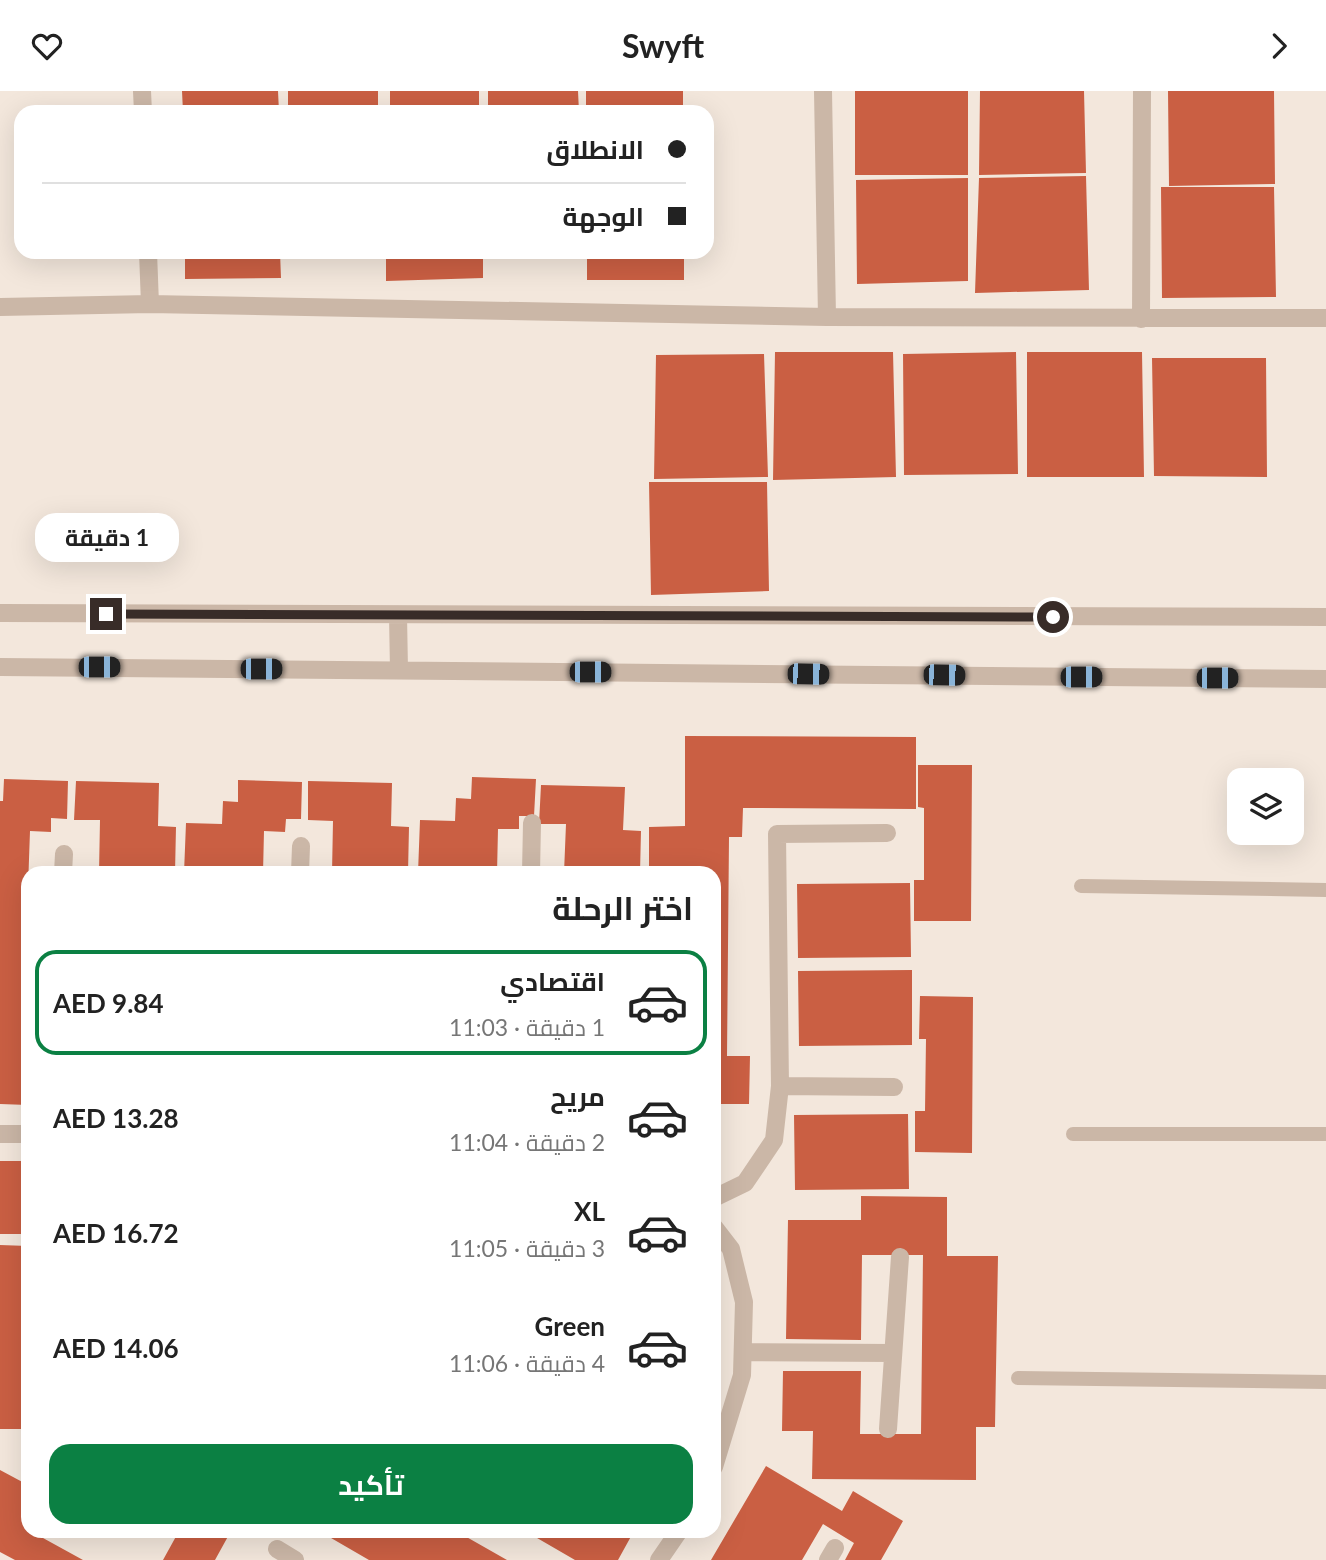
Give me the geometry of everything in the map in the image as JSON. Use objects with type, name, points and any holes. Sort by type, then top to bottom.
[{"type":"street","points":[[823,91],[827,317]]},
{"type":"street","points":[[1141,319],[1142,91]]},
{"type":"street","points":[[148,259],[150,304]]},
{"type":"street","points":[[0,307],[150,304],[827,317],[1326,319]]},
{"type":"street","points":[[0,613],[1326,617]]},
{"type":"street","points":[[398,615],[399,670]]},
{"type":"street","points":[[0,667],[1326,679]]},
{"type":"street","points":[[531,866],[532,823]]},
{"type":"street","points":[[721,1195],[745,1183],[774,1140],[780,1086],[776,834],[887,833]]},
{"type":"street","points":[[300,866],[301,846]]},
{"type":"street","points":[[63,866],[64,853]]},
{"type":"street","points":[[780,1086],[894,1087]]},
{"type":"street","points":[[0,1134],[21,1135]]},
{"type":"street","points":[[721,1236],[731,1249],[744,1302],[742,1375],[721,1444]]},
{"type":"street","points":[[888,1429],[900,1257]]},
{"type":"street","points":[[743,1352],[893,1353]]},
{"type":"street","points":[[659,1560],[673,1538]]},
{"type":"street","points":[[277,1549],[295,1560]]},
{"type":"lane","points":[[1081,886],[1326,890]]},
{"type":"lane","points":[[1073,1134],[1326,1135]]},
{"type":"lane","points":[[1018,1378],[1326,1382]]},
{"type":"building","points":[[182,91],[278,91],[279,105],[183,105]]},
{"type":"building","points":[[288,91],[378,91],[378,105],[288,105]]},
{"type":"building","points":[[390,91],[479,91],[479,105],[390,105]]},
{"type":"building","points":[[488,91],[578,91],[579,105],[488,105]]},
{"type":"building","points":[[586,91],[683,91],[683,105],[586,105]]},
{"type":"building","points":[[855,91],[968,91],[968,175],[855,175]]},
{"type":"building","points":[[980,91],[1084,91],[1086,173],[979,175]]},
{"type":"building","points":[[1168,91],[1274,91],[1275,184],[1169,186]]},
{"type":"building","points":[[1086,176],[1089,290],[975,293],[979,178]]},
{"type":"building","points":[[968,178],[968,281],[857,284],[856,180]]},
{"type":"building","points":[[1161,187],[1274,187],[1276,297],[1162,298]]},
{"type":"building","points":[[185,259],[280,259],[281,278],[185,279]]},
{"type":"building","points":[[386,259],[483,259],[483,278],[386,281]]},
{"type":"building","points":[[587,259],[684,259],[684,280],[587,280]]},
{"type":"building","points":[[775,352],[893,352],[896,477],[773,480]]},
{"type":"building","points":[[1016,352],[1018,474],[904,475],[903,354]]},
{"type":"building","points":[[1027,352],[1142,352],[1144,477],[1027,477]]},
{"type":"building","points":[[764,354],[768,477],[654,479],[656,355]]},
{"type":"building","points":[[1152,358],[1266,358],[1267,477],[1154,476]]},
{"type":"building","points":[[649,482],[767,482],[769,591],[651,595]]},
{"type":"building","points":[[685,736],[916,737],[916,809],[743,808],[742,837],[729,837],[727,1056],[750,1056],[749,1104],[721,1104],[721,866],[649,866],[649,827],[685,826]]},
{"type":"building","points":[[918,765],[972,765],[971,921],[914,921],[914,880],[924,880],[924,808],[918,807]]},
{"type":"building","points":[[472,777],[536,779],[534,816],[519,816],[519,829],[498,829],[497,866],[418,866],[420,820],[455,821],[456,798],[471,799]]},
{"type":"building","points":[[4,779],[68,781],[67,819],[51,818],[51,832],[30,831],[29,866],[21,866],[21,1105],[0,1104],[0,801],[3,801]]},
{"type":"building","points":[[238,780],[302,782],[301,819],[286,819],[285,832],[264,831],[263,866],[184,866],[186,823],[222,824],[223,801],[238,802]]},
{"type":"building","points":[[76,781],[159,783],[158,826],[176,827],[175,866],[99,866],[100,820],[74,820]]},
{"type":"building","points":[[308,781],[392,783],[391,826],[409,827],[408,866],[332,866],[333,821],[308,820]]},
{"type":"building","points":[[541,785],[625,787],[623,830],[641,831],[640,866],[564,866],[566,824],[539,824]]},
{"type":"building","points":[[910,883],[911,957],[798,958],[797,884]]},
{"type":"building","points":[[912,970],[912,1045],[799,1046],[798,971]]},
{"type":"building","points":[[920,996],[973,997],[972,1153],[915,1152],[915,1111],[925,1111],[926,1039],[919,1039]]},
{"type":"building","points":[[908,1114],[909,1189],[795,1190],[794,1115]]},
{"type":"building","points":[[0,1161],[21,1161],[21,1234],[0,1234]]},
{"type":"building","points":[[861,1196],[947,1197],[947,1256],[998,1256],[995,1427],[976,1427],[976,1480],[812,1479],[813,1431],[782,1431],[783,1371],[861,1371],[860,1434],[921,1434],[923,1255],[862,1255],[861,1340],[786,1339],[788,1220],[861,1220]]},
{"type":"building","points":[[0,1245],[21,1246],[21,1429],[0,1429]]},
{"type":"building","points":[[766,1466],[842,1511],[853,1491],[903,1521],[881,1560],[845,1560],[854,1543],[823,1524],[802,1560],[711,1560]]},
{"type":"building","points":[[0,1470],[21,1481],[21,1538],[43,1538],[83,1560],[15,1560],[0,1552]]},
{"type":"building","points":[[175,1538],[227,1538],[215,1560],[163,1560]]},
{"type":"building","points":[[331,1538],[468,1538],[507,1560],[369,1560]]},
{"type":"building","points":[[537,1538],[630,1538],[618,1560],[575,1560]]},
{"type":"route","points":[[106,614],[1053,617]]}]
